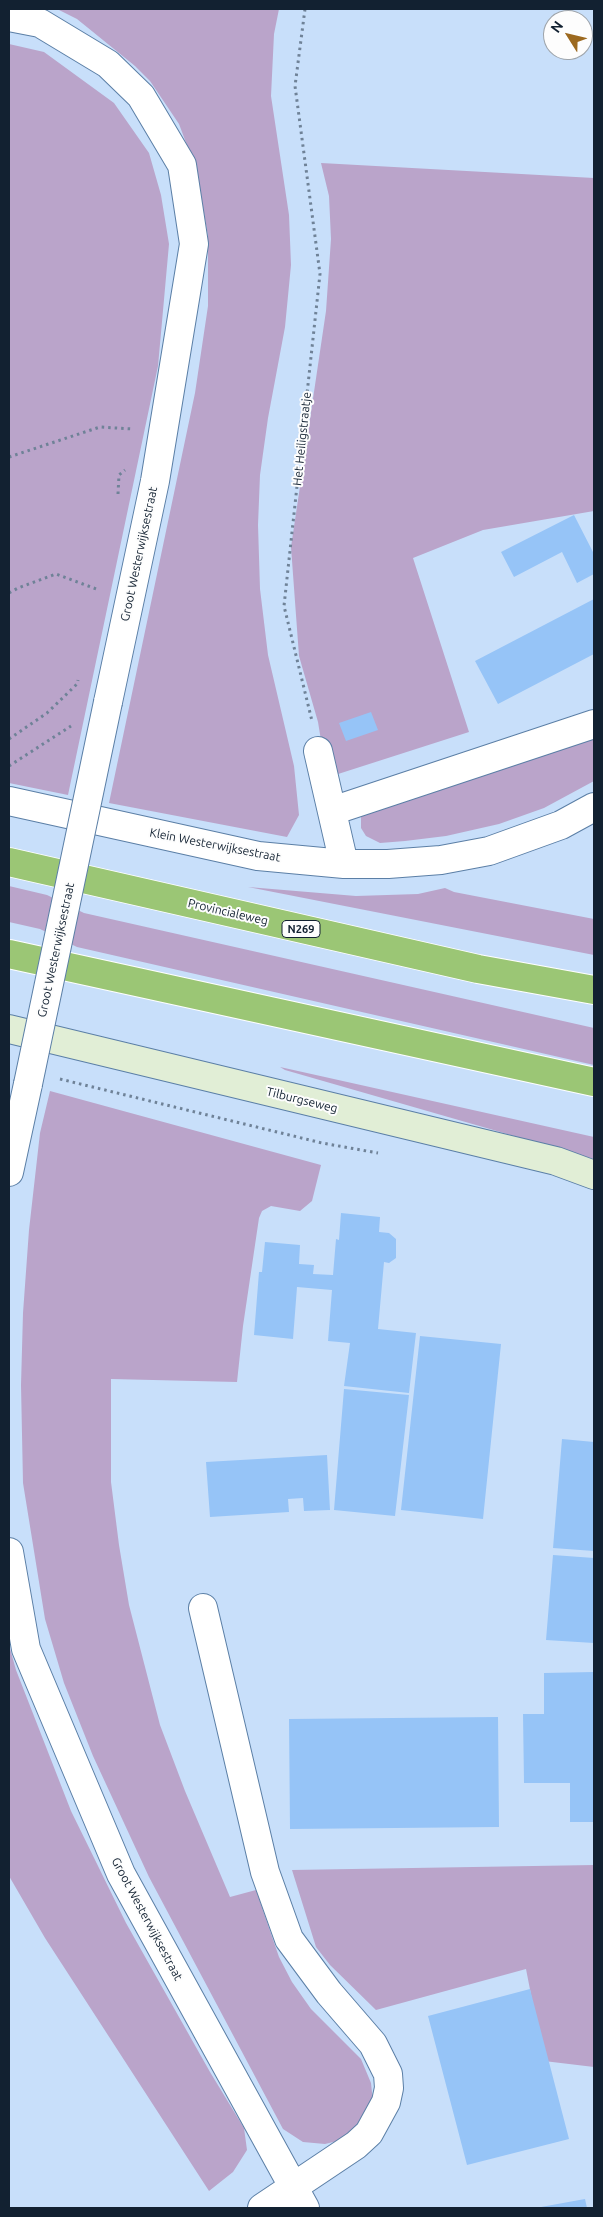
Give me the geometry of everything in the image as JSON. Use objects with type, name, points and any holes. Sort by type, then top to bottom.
[{"type":"highway","name":"Provincialeweg","points":[[9,862],[478,969],[594,990]]},
{"type":"highway","points":[[9,954],[594,1082]]},
{"type":"street","name":"Groot Westerwijksestraat","points":[[9,17],[40,23],[108,64],[141,96],[182,165],[194,244],[155,481],[9,1172]]},
{"type":"street","points":[[332,811],[594,724]]},
{"type":"street","points":[[318,750],[344,864]]},
{"type":"street","name":"Klein Westerwijksestraat","points":[[9,801],[258,856],[344,864],[388,864],[441,860],[489,851],[561,825],[594,808]]},
{"type":"street","name":"Tilburgseweg","points":[[9,1029],[556,1161],[594,1175]]},
{"type":"street","name":"Groot Westerwijksestraat","points":[[9,1552],[26,1649],[121,1874],[300,2197]]},
{"type":"street","points":[[203,1608],[265,1872],[289,1939],[329,1993],[372,2044],[388,2074],[389,2088],[386,2102],[369,2133],[300,2197],[262,2208]]},
{"type":"path","name":"Het Heiligstraatje","points":[[305,9],[296,86],[320,274],[284,606],[304,682],[318,750]]},
{"type":"path","points":[[9,457],[100,427],[163,431]]},
{"type":"path","points":[[117,502],[119,475],[126,469]]},
{"type":"path","points":[[9,593],[56,574],[100,591]]},
{"type":"path","points":[[98,599],[101,582]]},
{"type":"path","points":[[9,739],[47,713],[77,684],[80,674]]},
{"type":"path","points":[[9,766],[108,702]]},
{"type":"shaded area","points":[[57,9],[279,9],[274,34],[271,96],[289,215],[291,265],[285,327],[268,418],[260,475],[258,525],[260,589],[268,655],[294,766],[299,815],[287,837],[109,803],[195,393],[208,306],[208,236],[197,172],[179,124],[150,81],[135,66],[77,19]]},
{"type":"shaded area","points":[[9,44],[44,52],[114,103],[149,153],[161,195],[169,244],[158,366],[68,795],[9,783]]},
{"type":"shaded area","points":[[321,163],[594,178],[594,511],[483,530],[413,558],[469,732],[335,775],[326,771],[318,722],[299,656],[291,547],[326,311],[331,239],[329,196]]},
{"type":"shaded area","points":[[594,727],[594,781],[544,808],[499,824],[446,836],[405,841],[380,843],[366,836],[361,828],[361,817],[372,798]]},
{"type":"shaded area","points":[[9,886],[47,895],[84,913],[594,1028],[594,1065],[77,947],[40,929],[9,922]]},
{"type":"shaded area","points":[[248,887],[356,896],[418,894],[445,888],[454,892],[594,919],[594,955]]},
{"type":"shaded area","points":[[280,1067],[594,1137],[594,1159],[285,1070]]},
{"type":"shaded area","points":[[50,1091],[321,1165],[312,1201],[300,1211],[271,1206],[262,1211],[259,1218],[237,1382],[111,1379],[111,1482],[129,1605],[160,1725],[185,1791],[230,1897],[256,1890],[279,1957],[292,1982],[311,2009],[361,2059],[371,2083],[373,2102],[350,2138],[325,2144],[303,2142],[283,2129],[149,1877],[93,1756],[64,1683],[45,1619],[23,1483],[21,1385],[23,1313],[29,1230],[40,1133]]},
{"type":"shaded area","points":[[9,1645],[16,1670],[71,1811],[126,1923],[210,2072],[244,2128],[247,2150],[233,2172],[209,2191],[45,1938],[9,1876]]},
{"type":"shaded area","points":[[594,1865],[594,2067],[544,2061],[526,1969],[376,2010],[330,1965],[316,1947],[292,1870]]},
{"type":"building","points":[[574,515],[594,554],[594,574],[577,583],[562,552],[514,577],[501,552]]},
{"type":"building","points":[[594,599],[594,654],[498,704],[475,661]]},
{"type":"building","points":[[371,712],[378,730],[346,741],[339,723]]},
{"type":"building","points":[[341,1213],[380,1217],[379,1232],[389,1233],[396,1239],[396,1258],[389,1263],[384,1262],[378,1329],[416,1333],[409,1393],[344,1386],[350,1343],[328,1341],[332,1290],[297,1287],[293,1339],[254,1335],[259,1272],[262,1272],[265,1242],[300,1245],[299,1264],[314,1265],[313,1274],[333,1275],[336,1239],[339,1240]]},
{"type":"building","points":[[420,1336],[501,1344],[483,1519],[401,1510]]},
{"type":"building","points":[[344,1389],[409,1395],[395,1516],[334,1510]]},
{"type":"building","points":[[562,1439],[594,1442],[594,1551],[553,1548]]},
{"type":"building","points":[[327,1455],[330,1510],[304,1511],[303,1498],[288,1499],[289,1512],[210,1517],[206,1462]]},
{"type":"building","points":[[553,1555],[594,1558],[594,1643],[546,1640]]},
{"type":"building","points":[[594,1672],[594,1822],[570,1822],[570,1783],[524,1783],[523,1714],[544,1714],[544,1673]]},
{"type":"building","points":[[498,1717],[499,1827],[290,1829],[289,1719]]},
{"type":"building","points":[[530,1989],[569,2139],[467,2165],[428,2016]]},
{"type":"building","points":[[585,2199],[587,2208],[541,2208],[541,2207]]}]
